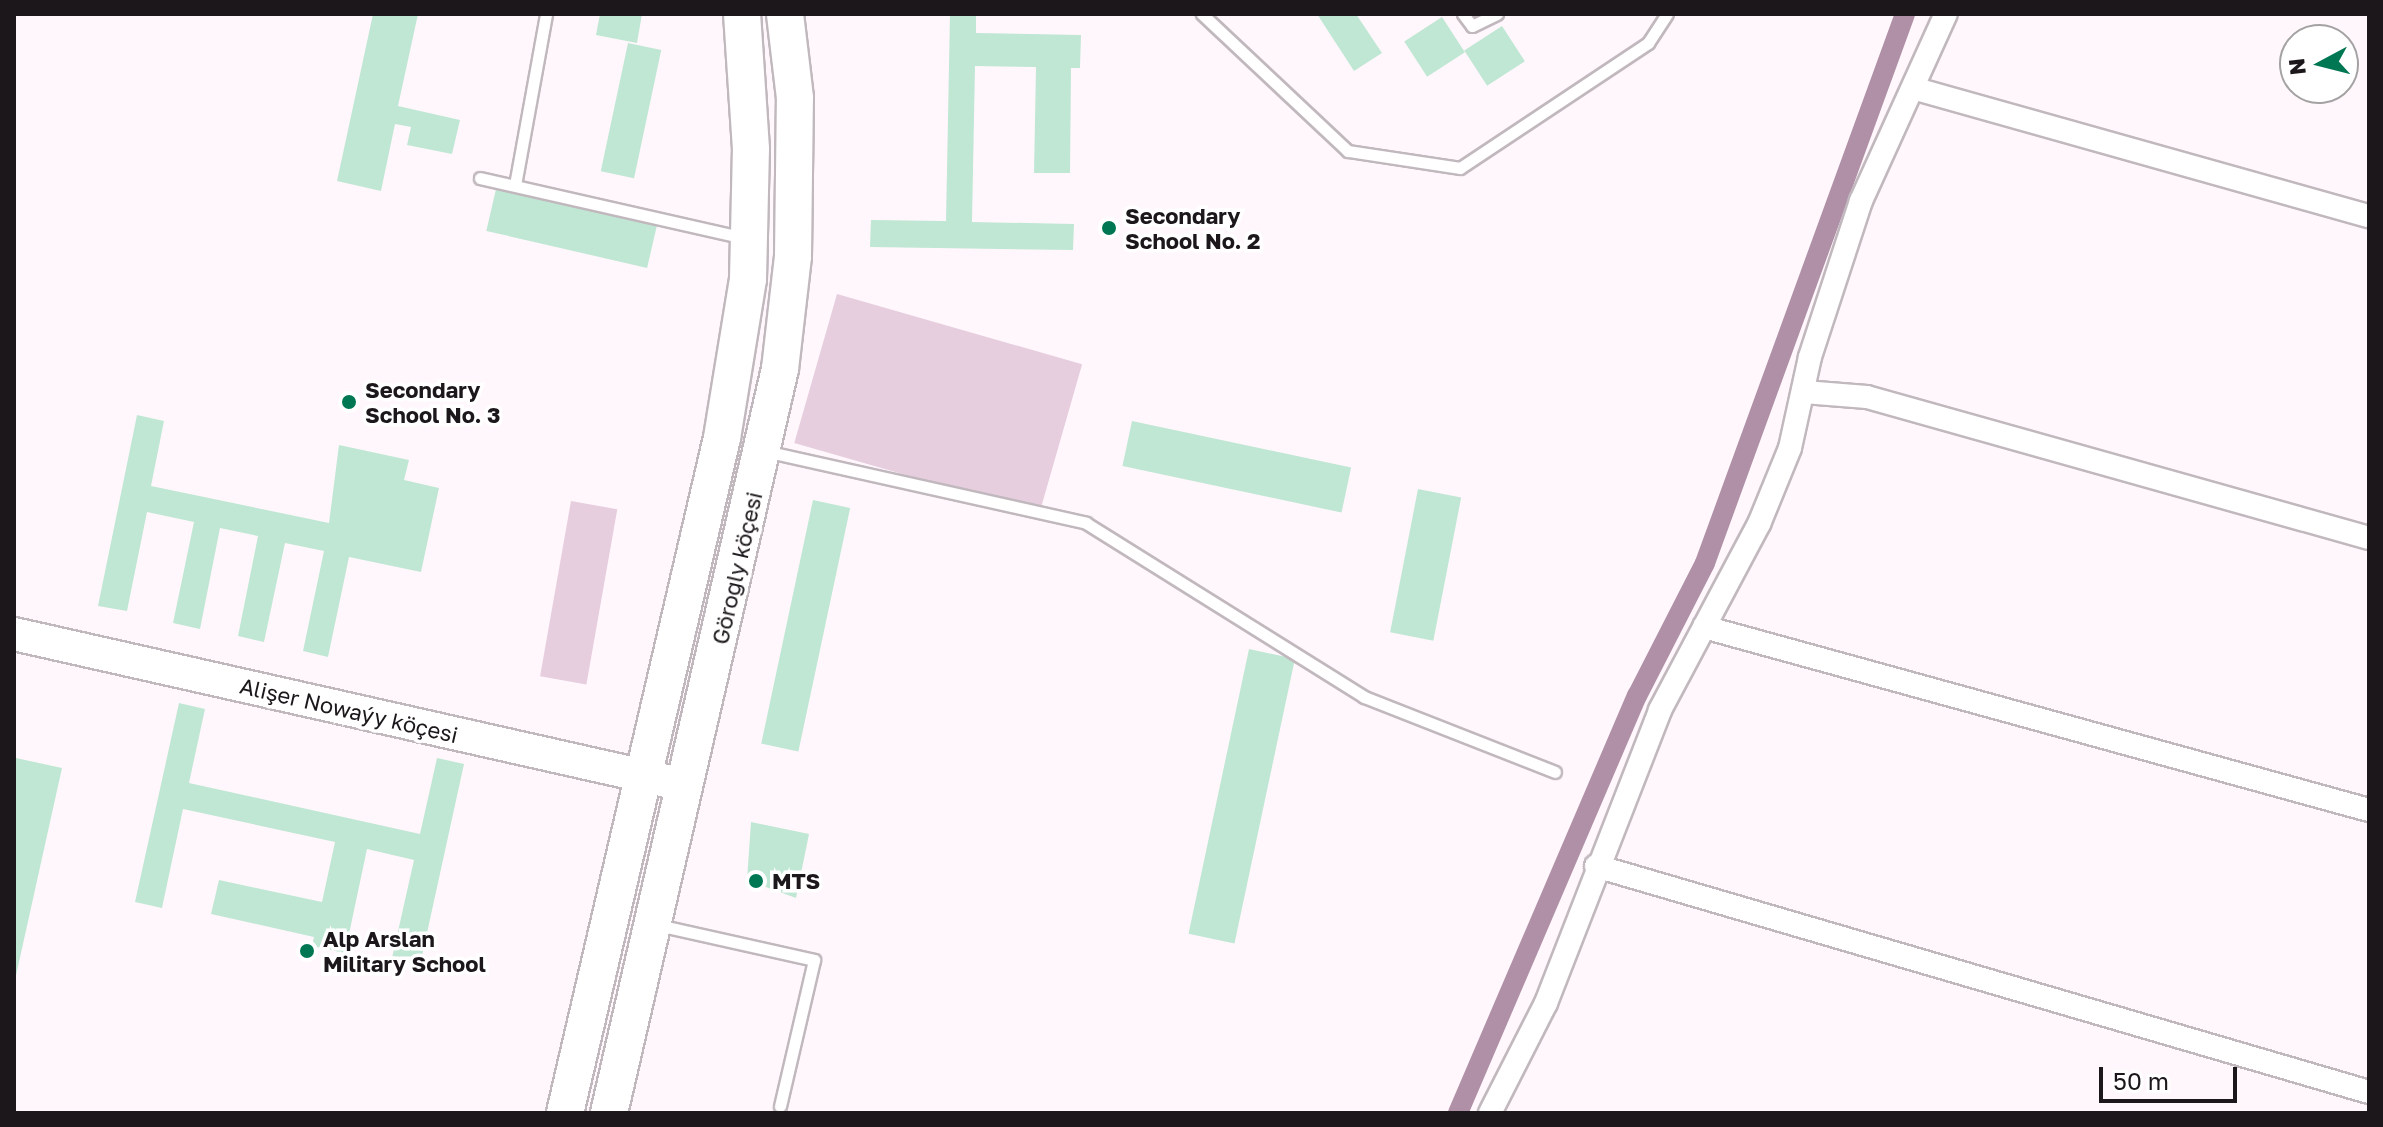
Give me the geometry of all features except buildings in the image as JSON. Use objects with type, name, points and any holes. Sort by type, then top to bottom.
[{"type":"main road","name":"Görogly köçesi","points":[[565,1113],[646,776],[722,438],[749,239],[742,14]]},
{"type":"main road","name":"Görogly köçesi","points":[[609,1113],[764,451],[793,256],[795,98],[785,14]]},
{"type":"street","points":[[1490,1113],[1546,1003],[1596,866],[1660,710],[1759,524],[1804,392],[1861,201],[1916,89],[1946,14]]},
{"type":"street","points":[[1916,89],[2369,216]]},
{"type":"street","points":[[1804,392],[1867,397],[2369,538]]},
{"type":"street","points":[[1704,627],[2369,810]]},
{"type":"street","name":"Alişer Nowaýy köçesi","points":[[14,634],[684,785]]},
{"type":"street","points":[[1596,866],[2369,1092]]},
{"type":"lane","points":[[515,185],[546,14]]},
{"type":"lane","points":[[1202,14],[1348,151],[1460,168],[1648,43],[1667,14]]},
{"type":"lane","points":[[1463,14],[1472,26],[1497,14]]},
{"type":"lane","points":[[480,178],[749,239]]},
{"type":"lane","points":[[764,451],[1086,523],[1364,697],[1555,772]]},
{"type":"lane","points":[[653,924],[814,960],[780,1106]]},
{"type":"shaded area","points":[[837,294],[1082,364],[1039,513],[794,443]]},
{"type":"shaded area","points":[[571,501],[617,509],[586,684],[540,676]]},
{"type":"waterway","points":[[1458,1113],[1637,696],[1705,563],[1905,14]]},
{"type":"place","name":"Secondary School No. 2","points":[[1109,228]]},
{"type":"place","name":"Secondary School No. 3","points":[[349,402]]},
{"type":"place","name":"MTS","points":[[756,881]]},
{"type":"place","name":"Alp Arslan Military School","points":[[307,951]]}]
